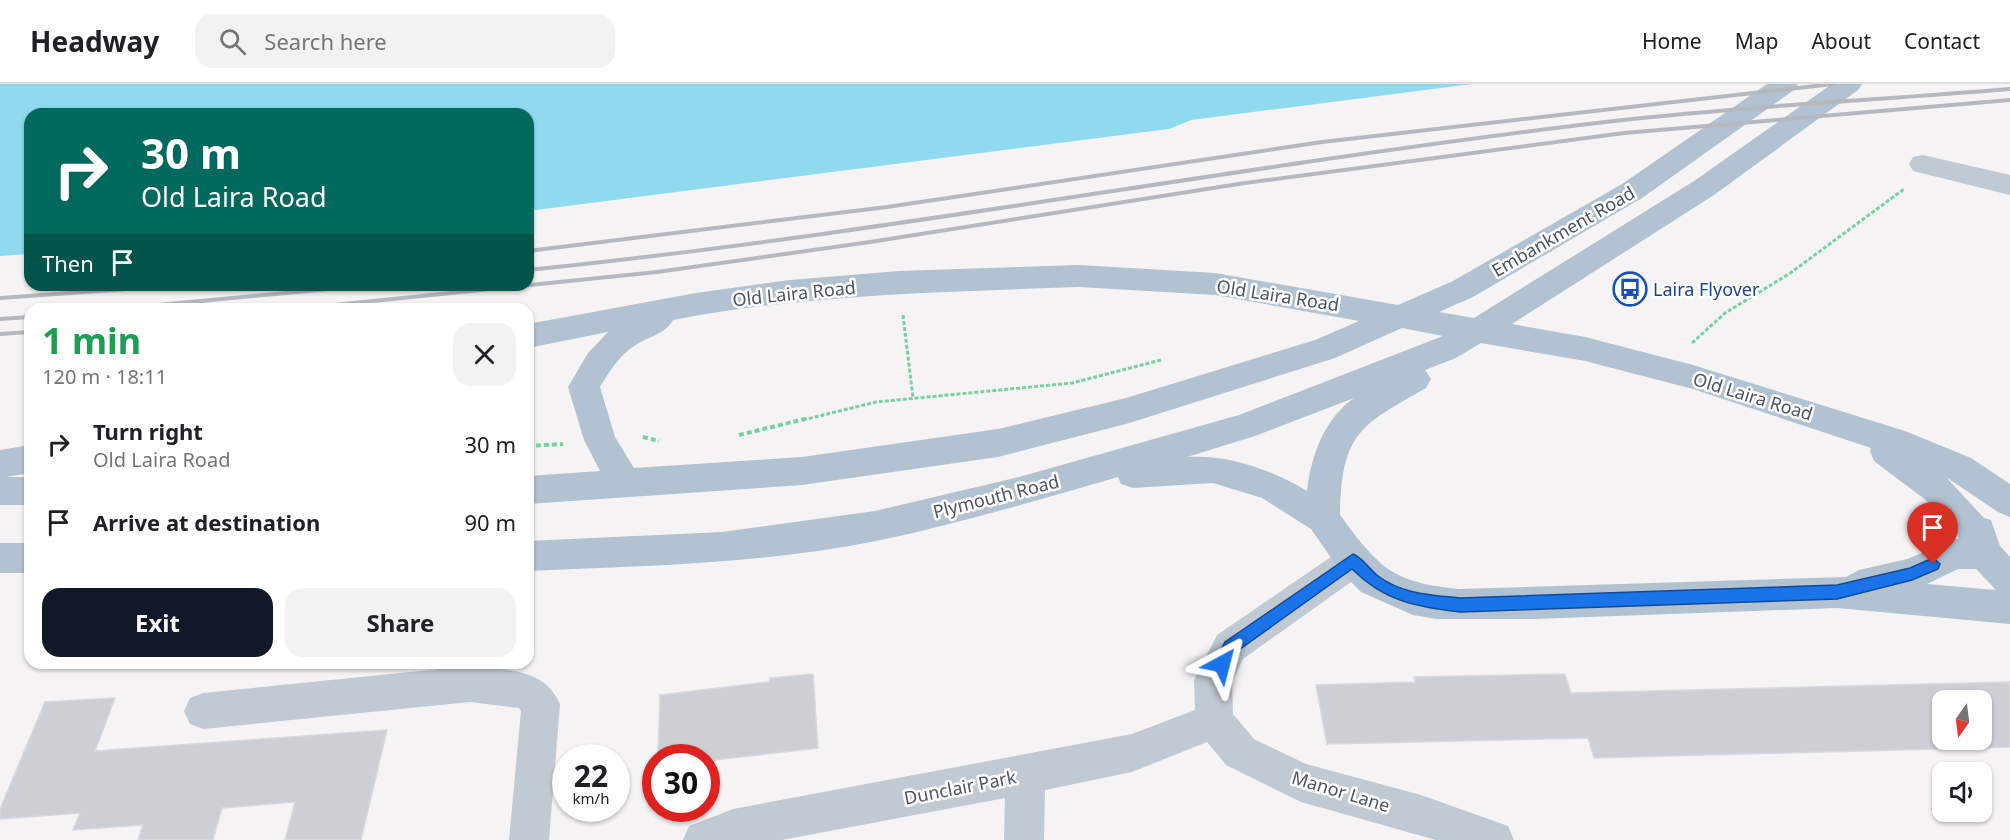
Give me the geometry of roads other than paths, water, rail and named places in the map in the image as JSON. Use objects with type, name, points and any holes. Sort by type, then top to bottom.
[{"type":"main road","name":"Embankment Road","points":[[626,485],[802,471],[998,442],[1126,411],[1324,349],[1463,289],[1654,176],[1785,84]]},
{"type":"main road","name":"Embankment Road","points":[[1442,351],[1530,300],[1725,172],[1849,84]]},
{"type":"main road","name":"Old Laira Road","points":[[696,304],[790,291],[899,282],[1078,276],[1215,284],[1585,349],[1671,372],[1848,425],[1905,445],[1959,468],[2010,502]]},
{"type":"main road","points":[[534,335],[696,304]]},
{"type":"main road","points":[[534,490],[626,485],[600,440],[584,387],[603,352],[634,330],[696,304]]},
{"type":"main road","points":[[1323,519],[1324,475],[1334,441],[1361,409],[1416,378],[1442,351]]},
{"type":"main road","name":"Plymouth Road","points":[[534,556],[722,547],[875,526],[1019,491],[1244,427],[1442,351]]},
{"type":"main road","name":"Old Laira Road","points":[[1848,425],[1912,468],[1943,494],[2010,581]]},
{"type":"main road","points":[[0,464],[24,460]]},
{"type":"main road","points":[[1019,491],[1149,472],[1213,469],[1272,487],[1323,519],[1353,561],[1373,581],[1413,599],[1460,605],[1837,592],[2010,608]]},
{"type":"main road","points":[[0,491],[24,491]]},
{"type":"main road","points":[[1837,592],[1912,574],[1981,545],[1980,524],[1988,514],[2010,507]]},
{"type":"main road","points":[[0,558],[24,558]]},
{"type":"street","points":[[1930,166],[2010,185]]},
{"type":"street","points":[[1214,721],[1213,680],[1230,647],[1353,561]]},
{"type":"street","points":[[203,711],[470,684],[528,691],[541,704],[529,840]]},
{"type":"street","name":"Dunclair Park","points":[[703,840],[733,829],[1132,753],[1214,721]]},
{"type":"street","name":"Manor Lane","points":[[1214,721],[1240,752],[1301,782],[1421,815],[1494,840]]},
{"type":"street","points":[[1024,840],[1026,775]]},
{"type":"water","points":[[0,84],[1472,84],[1191,120],[1169,129],[534,210],[534,108],[24,108],[24,254],[0,256]]},
{"type":"railway","points":[[534,250],[887,207],[1322,142],[1833,84]]},
{"type":"railway","points":[[534,269],[800,237],[1342,157],[1614,121],[1762,107],[2010,89]]},
{"type":"railway","points":[[534,285],[657,272],[870,242],[1245,183],[1624,133],[2010,100]]},
{"type":"railway","points":[[0,298],[99,291]]},
{"type":"railway","points":[[179,303],[308,291]]},
{"type":"railway","points":[[354,303],[471,291]]},
{"type":"railway","points":[[0,319],[24,317]]},
{"type":"railway","points":[[0,334],[24,332]]},
{"type":"place","name":"Laira Flyover","points":[[1630,289]]}]
